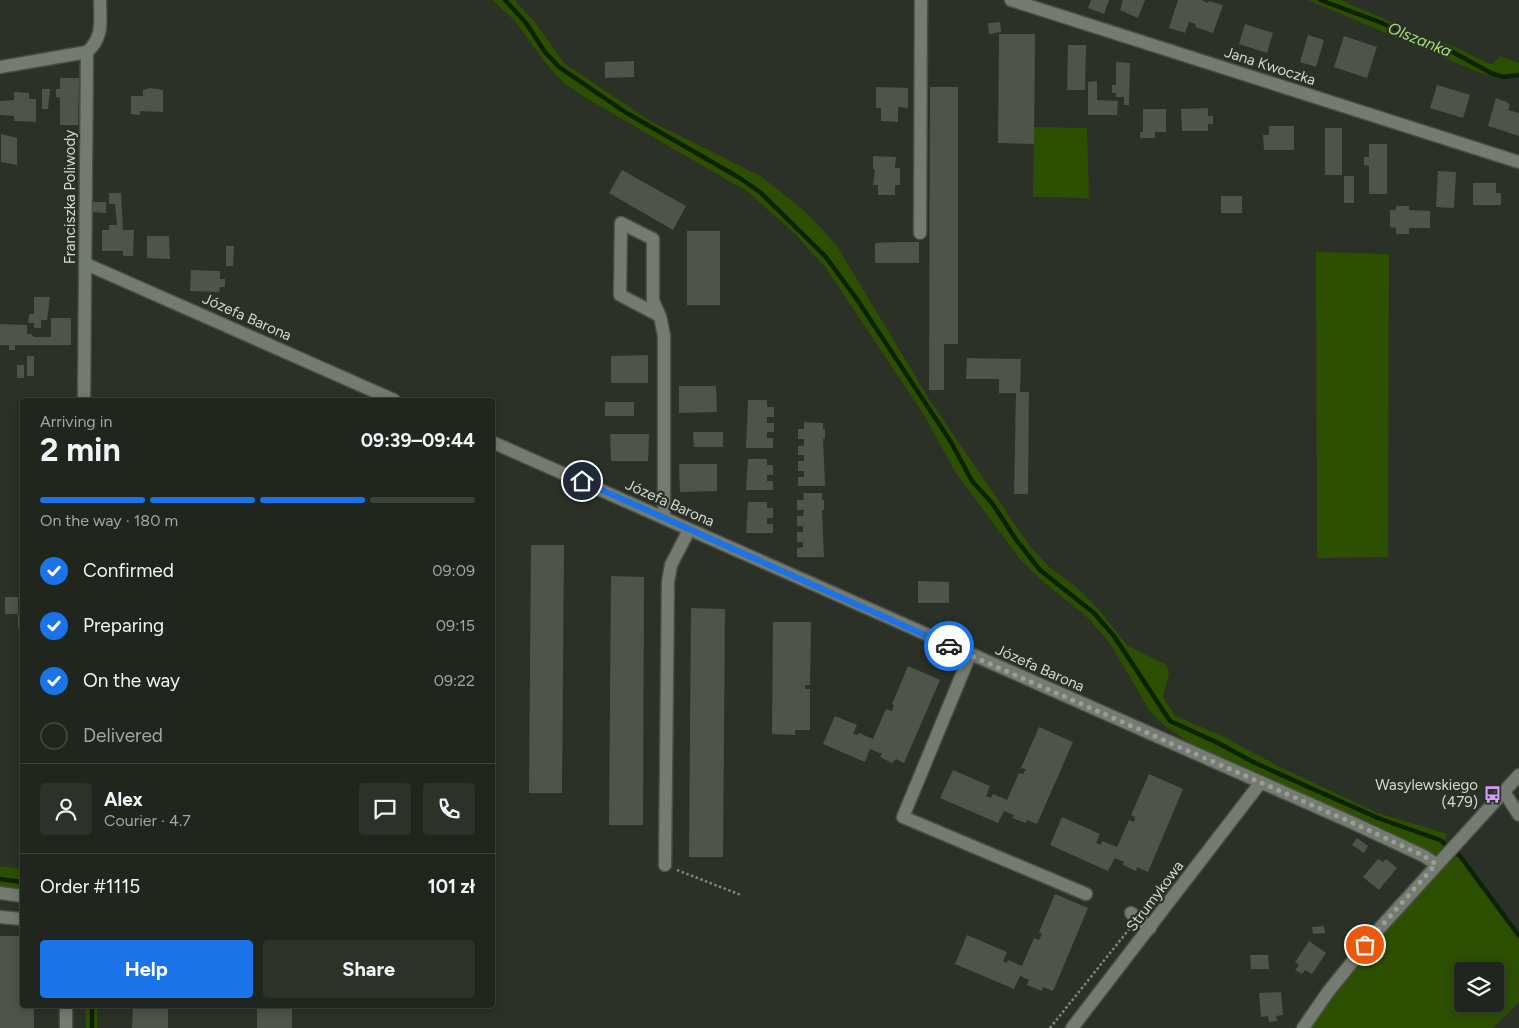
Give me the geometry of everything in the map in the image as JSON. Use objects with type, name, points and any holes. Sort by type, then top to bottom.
[{"type":"street","points":[[0,67],[87,52],[97,43],[99,35],[100,0]]},
{"type":"street","points":[[920,233],[921,0]]},
{"type":"street","name":"Jana Kwoczka","points":[[1011,0],[1519,162]]},
{"type":"street","name":"Franciszka Poliwody","points":[[84,398],[87,52]]},
{"type":"street","points":[[660,316],[620,295],[622,223],[653,239],[653,300],[660,316],[664,336],[664,518]]},
{"type":"street","name":"Józefa Barona","points":[[86,264],[389,398]]},
{"type":"street","name":"Józefa Barona","points":[[495,443],[1362,827],[1424,856],[1436,864]]},
{"type":"street","points":[[665,866],[668,582],[671,565],[690,530]]},
{"type":"street","points":[[970,655],[903,817],[1086,894]]},
{"type":"street","points":[[1304,1028],[1378,930],[1436,864],[1519,775]]},
{"type":"street","name":"Strumykowa","points":[[1072,1028],[1261,782]]},
{"type":"street","points":[[1504,792],[1519,815]]},
{"type":"street","points":[[0,893],[20,896]]},
{"type":"street","points":[[1131,913],[1150,928]]},
{"type":"street","points":[[0,917],[20,919]]},
{"type":"street","points":[[66,1008],[66,1028]]},
{"type":"path","points":[[665,866],[741,895]]},
{"type":"green space","points":[[492,0],[514,0],[535,22],[564,63],[650,121],[762,177],[809,215],[837,246],[929,399],[1029,545],[1049,567],[1076,587],[1100,611],[1128,646],[1167,665],[1169,674],[1163,696],[1175,716],[1218,734],[1282,768],[1378,813],[1447,834],[1436,864],[1460,856],[1519,936],[1519,1002],[1493,1028],[1303,1028],[1435,865],[1266,776],[1190,743],[1165,726],[1150,711],[1109,642],[1088,618],[1041,580],[1019,558],[955,472],[926,418],[826,268],[794,233],[748,192],[586,98],[564,83],[548,66],[513,19]]},
{"type":"green space","points":[[1308,0],[1341,0],[1424,36],[1455,47],[1487,63],[1493,64],[1500,56],[1519,63],[1519,75],[1503,77],[1480,73]]},
{"type":"green space","points":[[1034,127],[1087,128],[1089,198],[1033,197]]},
{"type":"green space","points":[[1316,252],[1389,254],[1388,557],[1317,558]]},
{"type":"green space","points":[[0,866],[20,869],[20,896],[0,893]]},
{"type":"green space","points":[[85,1008],[97,1008],[97,1028],[86,1028]]},
{"type":"building","points":[[1091,0],[1109,0],[1104,14],[1088,8]]},
{"type":"building","points":[[1123,0],[1145,0],[1138,18],[1120,10]]},
{"type":"building","points":[[1178,0],[1201,0],[1223,5],[1213,33],[1195,27],[1196,24],[1189,22],[1185,33],[1169,28]]},
{"type":"building","points":[[1000,22],[1001,32],[989,34],[988,23]]},
{"type":"building","points":[[1245,24],[1273,33],[1267,53],[1239,44]]},
{"type":"building","points":[[999,34],[1035,34],[1034,144],[998,143]]},
{"type":"building","points":[[1308,35],[1324,40],[1316,67],[1300,62]]},
{"type":"building","points":[[1344,36],[1377,47],[1367,78],[1334,67]]},
{"type":"building","points":[[1068,45],[1086,45],[1085,90],[1067,90]]},
{"type":"building","points":[[634,61],[634,77],[605,78],[605,62]]},
{"type":"building","points":[[1116,62],[1130,63],[1129,105],[1124,105],[1124,97],[1116,97],[1116,93],[1112,93],[1112,85],[1116,85]]},
{"type":"building","points":[[60,78],[79,78],[78,125],[60,125],[60,98],[56,97],[56,89],[60,89]]},
{"type":"building","points":[[1097,81],[1097,100],[1118,101],[1117,115],[1088,115],[1088,82]]},
{"type":"building","points":[[1437,85],[1470,95],[1463,118],[1430,108]]},
{"type":"building","points":[[876,87],[908,88],[908,108],[898,107],[898,122],[881,121],[881,108],[876,108]]},
{"type":"building","points":[[930,87],[958,87],[958,344],[944,344],[944,390],[929,390]]},
{"type":"building","points":[[150,88],[163,90],[163,112],[140,111],[140,115],[131,114],[131,96],[143,96],[143,90]]},
{"type":"building","points":[[42,89],[50,89],[48,109],[42,109]]},
{"type":"building","points":[[14,92],[29,93],[29,99],[36,99],[36,122],[14,121],[14,116],[0,115],[0,101],[14,100]]},
{"type":"building","points":[[1496,98],[1510,105],[1508,110],[1519,113],[1519,136],[1488,126]]},
{"type":"building","points":[[1208,108],[1208,116],[1213,116],[1213,124],[1208,124],[1208,131],[1182,131],[1181,109]]},
{"type":"building","points":[[1143,109],[1166,109],[1166,132],[1155,132],[1155,138],[1140,138],[1140,132],[1143,132]]},
{"type":"building","points":[[1269,126],[1294,126],[1294,150],[1264,150],[1263,135],[1269,135]]},
{"type":"building","points":[[1325,128],[1342,128],[1342,175],[1325,175]]},
{"type":"building","points":[[1,134],[17,138],[17,165],[1,162]]},
{"type":"building","points":[[1369,144],[1387,144],[1387,194],[1369,194],[1369,166],[1364,165],[1364,157],[1369,157]]},
{"type":"building","points":[[873,156],[896,157],[895,168],[900,168],[900,185],[895,185],[895,195],[878,195],[878,185],[873,185],[875,170],[873,169]]},
{"type":"building","points":[[622,170],[686,206],[673,230],[609,193]]},
{"type":"building","points":[[1438,171],[1456,172],[1454,208],[1436,207]]},
{"type":"building","points":[[1344,176],[1354,176],[1354,203],[1344,203]]},
{"type":"building","points":[[1473,183],[1496,183],[1496,193],[1501,193],[1501,205],[1473,205]]},
{"type":"building","points":[[109,193],[121,193],[123,230],[134,230],[133,256],[123,256],[123,251],[102,251],[102,230],[109,230],[109,225],[117,225],[115,204],[109,204]]},
{"type":"building","points":[[1221,196],[1242,196],[1242,213],[1221,213]]},
{"type":"building","points":[[92,202],[106,202],[106,213],[92,212]]},
{"type":"building","points":[[1396,206],[1409,206],[1409,210],[1430,211],[1430,228],[1409,228],[1409,234],[1396,234],[1396,228],[1390,227],[1390,210],[1396,210]]},
{"type":"building","points":[[687,231],[720,231],[720,305],[687,305]]},
{"type":"building","points":[[147,236],[169,236],[170,259],[147,258]]},
{"type":"building","points":[[919,242],[919,263],[875,263],[875,243]]},
{"type":"building","points":[[226,246],[234,246],[233,266],[226,266]]},
{"type":"building","points":[[191,270],[220,271],[220,279],[225,279],[225,287],[220,287],[219,292],[190,291]]},
{"type":"building","points":[[34,297],[50,297],[47,320],[41,320],[41,328],[34,328],[34,323],[28,323],[29,314],[34,314]]},
{"type":"building","points":[[51,318],[71,318],[71,345],[15,345],[15,350],[9,350],[9,345],[0,345],[0,324],[27,325],[27,334],[31,334],[34,337],[51,337]]},
{"type":"building","points":[[648,355],[648,383],[611,383],[611,356]]},
{"type":"building","points":[[27,356],[34,356],[34,376],[27,376]]},
{"type":"building","points":[[967,358],[1021,359],[1020,392],[1029,392],[1028,494],[1014,494],[1016,393],[999,393],[999,379],[966,379]]},
{"type":"building","points":[[17,365],[24,365],[24,378],[17,378]]},
{"type":"building","points":[[679,386],[716,386],[717,412],[679,413]]},
{"type":"building","points":[[748,400],[767,400],[767,407],[774,407],[774,417],[767,417],[767,423],[774,423],[774,432],[767,432],[767,438],[773,438],[773,448],[746,448]]},
{"type":"building","points":[[605,402],[634,402],[634,416],[605,416]]},
{"type":"building","points":[[804,422],[823,423],[823,429],[825,429],[825,439],[823,439],[825,486],[798,486],[798,477],[804,477],[804,471],[798,471],[798,461],[804,461],[804,455],[798,455],[798,446],[804,446],[804,439],[798,439],[798,429],[804,429]]},
{"type":"building","points":[[693,432],[723,432],[723,447],[694,447]]},
{"type":"building","points":[[610,434],[649,434],[648,461],[611,461]]},
{"type":"building","points":[[748,459],[767,459],[767,465],[773,465],[773,475],[767,475],[767,481],[773,481],[773,490],[746,490]]},
{"type":"building","points":[[679,464],[717,464],[717,491],[680,492]]},
{"type":"building","points":[[803,493],[822,493],[822,500],[824,500],[824,510],[822,510],[824,557],[797,557],[797,548],[803,547],[803,542],[797,542],[797,532],[803,532],[803,526],[797,526],[797,516],[803,516],[804,510],[797,510],[797,500],[804,500]]},
{"type":"building","points":[[748,502],[767,502],[767,508],[773,508],[773,518],[767,518],[767,524],[773,524],[773,533],[746,533]]},
{"type":"building","points":[[531,545],[564,545],[562,793],[529,793]]},
{"type":"building","points":[[611,576],[644,577],[643,825],[609,825]]},
{"type":"building","points":[[918,581],[949,582],[949,603],[918,603]]},
{"type":"building","points":[[5,597],[18,597],[18,614],[5,614]]},
{"type":"building","points":[[691,608],[725,609],[723,857],[689,857]]},
{"type":"building","points":[[18,614],[20,614],[20,630],[18,629]]},
{"type":"building","points":[[773,622],[811,622],[810,685],[805,685],[805,689],[810,689],[810,730],[795,730],[795,735],[772,734]]},
{"type":"building","points":[[908,666],[940,680],[904,763],[896,759],[892,763],[880,757],[882,754],[870,749],[865,762],[823,744],[835,716],[857,725],[853,734],[857,735],[859,733],[873,739],[886,709],[892,711],[894,705],[892,704]]},
{"type":"building","points":[[1039,727],[1073,742],[1037,824],[1027,820],[1026,823],[1012,818],[1014,815],[1004,811],[998,823],[940,798],[953,770],[990,786],[986,796],[991,798],[993,794],[1007,800],[1019,773],[1023,774],[1026,769],[1021,768]]},
{"type":"building","points":[[1149,774],[1183,789],[1148,872],[1137,867],[1136,871],[1123,865],[1124,862],[1115,858],[1108,871],[1050,845],[1062,817],[1100,834],[1096,843],[1101,845],[1102,841],[1117,847],[1129,820],[1134,822],[1135,817],[1131,815]]},
{"type":"building","points":[[1357,838],[1368,846],[1364,853],[1352,845]]},
{"type":"building","points":[[1378,859],[1383,862],[1386,859],[1397,868],[1379,890],[1363,877]]},
{"type":"building","points":[[1055,894],[1088,908],[1053,991],[1043,987],[1042,991],[1027,985],[1029,980],[1020,976],[1014,989],[955,964],[967,935],[1007,952],[1003,961],[1007,963],[1008,960],[1022,966],[1034,938],[1039,940],[1042,934],[1039,932]]},
{"type":"building","points":[[1324,926],[1325,933],[1313,934],[1312,927]]},
{"type":"building","points":[[0,936],[20,936],[20,1008],[34,1008],[34,1028],[0,1028]]},
{"type":"building","points":[[1309,941],[1326,953],[1312,974],[1305,970],[1302,974],[1295,970],[1299,965],[1295,962]]},
{"type":"building","points":[[1250,955],[1268,955],[1269,969],[1251,969]]},
{"type":"building","points":[[1281,992],[1283,1015],[1276,1016],[1277,1021],[1269,1022],[1268,1016],[1261,1017],[1259,993]]},
{"type":"building","points":[[133,1008],[168,1008],[168,1028],[132,1028]]},
{"type":"building","points":[[257,1008],[292,1008],[292,1028],[257,1028]]},
{"type":"waterway","points":[[505,0],[526,23],[545,52],[559,67],[625,112],[738,177],[760,192],[825,256],[856,298],[951,442],[972,481],[992,503],[1017,541],[1040,570],[1094,613],[1114,636],[1170,721],[1218,743],[1255,763],[1378,818],[1440,840],[1460,856],[1519,936]]},
{"type":"waterway","name":"Olszanka","points":[[1320,0],[1382,23],[1419,41],[1449,50],[1491,73],[1503,77],[1519,75]]},
{"type":"waterway","points":[[0,879],[20,882]]},
{"type":"waterway","points":[[92,1008],[92,1028]]},
{"type":"way so far","points":[[949,646],[1353,823],[1424,856],[1436,864],[1365,945]]},
{"type":"place","name":"Wasylewskiego (479)","points":[[1492,794]]},
{"type":"route","points":[[582,481],[949,646]]}]
